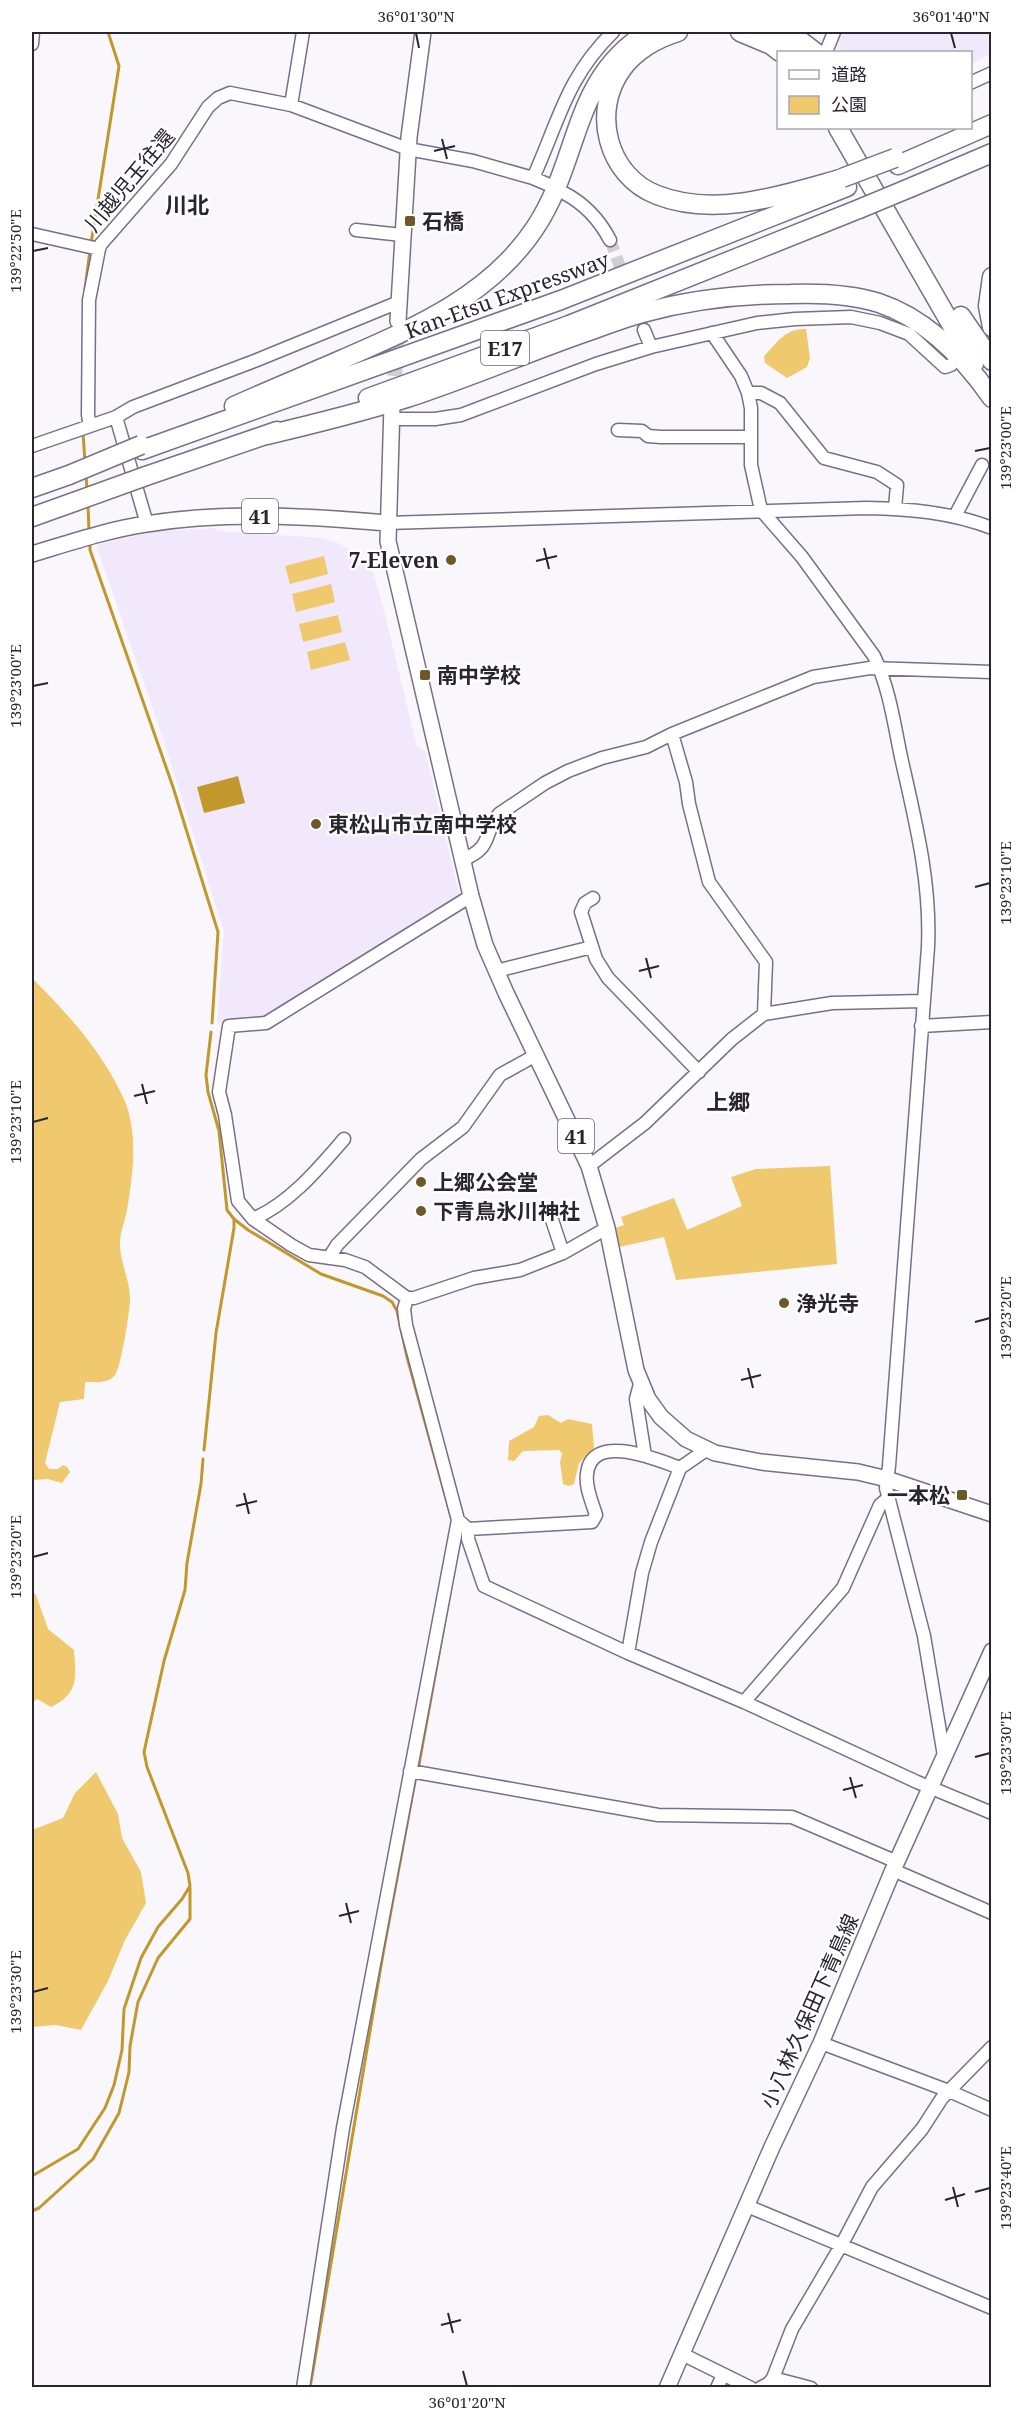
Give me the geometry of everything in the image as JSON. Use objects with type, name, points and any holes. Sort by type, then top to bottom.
[{"type":"highway","points":[[142,448],[398,335],[462,300],[485,282],[519,249],[547,209],[566,165],[585,106],[606,68],[620,52],[648,32]]},
{"type":"highway","points":[[678,32],[651,43],[636,54],[622,69],[612,87],[607,106],[608,134],[617,162],[627,176],[657,195],[677,201],[703,203],[763,199],[844,182]]},
{"type":"highway","points":[[740,32],[771,45],[779,51]]},
{"type":"highway","points":[[774,32],[799,51]]},
{"type":"highway","points":[[972,126],[992,117]]},
{"type":"highway","name":"Kan-Etsu Expressway","points":[[32,489],[561,300],[844,182],[992,124]]},
{"type":"highway","points":[[839,129],[992,396]]},
{"type":"highway","points":[[853,129],[972,335],[992,362]]},
{"type":"highway","points":[[897,162],[965,129]]},
{"type":"highway","name":"E17","points":[[32,517],[267,435],[580,321],[992,153]]},
{"type":"highway","points":[[992,278],[988,306],[992,327]]},
{"type":"highway","points":[[267,435],[408,398],[640,313],[709,300],[773,294],[850,297],[879,303],[903,313],[945,344],[992,396]]},
{"type":"main road","points":[[398,321],[408,149],[423,32]]},
{"type":"main road","points":[[387,522],[392,412]]},
{"type":"main road","name":"41","points":[[32,554],[140,525],[179,519],[316,516],[387,522],[388,541],[462,860],[485,945],[589,1166],[607,1228],[632,1354],[640,1384],[648,1399],[673,1428],[686,1439],[706,1450],[734,1458],[858,1472],[887,1479],[992,1514]]},
{"type":"main road","name":"小八林久保田下青鳥線","points":[[667,2388],[821,2043],[944,1756],[988,1669],[992,1651]]},
{"type":"street","points":[[32,44],[33,32]]},
{"type":"street","points":[[291,105],[303,32]]},
{"type":"street","points":[[533,178],[573,81],[599,46],[613,32]]},
{"type":"street","points":[[794,32],[819,51]]},
{"type":"street","points":[[826,51],[834,32]]},
{"type":"street","points":[[972,81],[992,73]]},
{"type":"street","name":"川越児玉往還","points":[[32,234],[93,247],[101,243],[171,164],[213,102],[230,93],[291,105],[408,149],[473,161],[547,184]]},
{"type":"street","points":[[564,193],[593,214],[610,240]]},
{"type":"street","points":[[356,230],[402,235]]},
{"type":"street","points":[[84,428],[88,415],[88,300],[93,247]]},
{"type":"street","points":[[32,446],[116,417],[133,407],[399,302]]},
{"type":"street","points":[[392,412],[435,419],[461,416],[596,364],[651,347],[757,323],[829,317],[851,317],[880,323],[909,334],[945,367],[951,365]]},
{"type":"street","points":[[644,330],[651,347]]},
{"type":"street","points":[[712,333],[741,376],[748,393],[751,408],[751,465],[761,510],[802,557],[874,656],[880,669],[895,727],[927,881],[929,920],[887,1499],[924,1636],[944,1756]]},
{"type":"street","points":[[748,393],[761,393],[780,403],[824,458],[877,472],[897,485],[895,508]]},
{"type":"street","points":[[116,417],[140,525]]},
{"type":"street","points":[[618,430],[642,431],[648,436],[661,437],[750,437]]},
{"type":"street","points":[[956,516],[982,465]]},
{"type":"street","points":[[387,522],[895,508],[926,510],[956,516],[992,528]]},
{"type":"street","points":[[462,860],[482,849],[488,840],[494,820],[499,814],[545,783],[602,758],[646,747],[672,734],[813,677],[829,673],[880,669],[992,672]]},
{"type":"street","points":[[672,734],[687,782],[689,804],[709,882],[766,962],[764,1014]]},
{"type":"street","points":[[471,896],[266,1023],[229,1026],[219,1092],[225,1115],[238,1201],[253,1219],[309,1255],[365,1267],[406,1298],[425,1296],[474,1278],[520,1270],[563,1253],[607,1228]]},
{"type":"street","points":[[593,898],[585,903],[581,912],[596,958],[618,991],[699,1072]]},
{"type":"street","points":[[496,971],[592,947]]},
{"type":"street","points":[[589,1166],[645,1123],[745,1028],[764,1014],[832,1003],[923,1001]]},
{"type":"street","points":[[921,1026],[992,1022]]},
{"type":"street","points":[[330,1258],[337,1245],[404,1175],[463,1127],[500,1075],[536,1055]]},
{"type":"street","points":[[253,1219],[269,1212],[293,1193],[344,1139]]},
{"type":"street","points":[[549,1211],[563,1253]]},
{"type":"street","points":[[303,2388],[344,2128],[458,1520],[406,1325],[404,1309],[406,1298]]},
{"type":"street","points":[[640,1384],[636,1399],[645,1456]]},
{"type":"street","points":[[628,1653],[642,1573],[651,1542],[680,1468],[706,1450]]},
{"type":"street","points":[[458,1520],[468,1529],[592,1522],[596,1515],[586,1474],[593,1459],[600,1453],[609,1451],[645,1456],[680,1468]]},
{"type":"street","points":[[744,1702],[843,1588],[880,1505],[887,1499]]},
{"type":"street","points":[[468,1529],[468,1539],[484,1586],[628,1653],[744,1702],[992,1813]]},
{"type":"street","points":[[410,1771],[658,1815],[792,1817],[992,1912]]},
{"type":"street","points":[[821,2043],[992,2110]]},
{"type":"street","points":[[760,2388],[773,2378],[792,2329],[842,2244],[872,2187],[922,2129],[948,2091],[992,2047]]},
{"type":"street","points":[[747,2206],[992,2308]]},
{"type":"street","points":[[682,2354],[751,2388]]},
{"type":"street","points":[[717,2388],[723,2375]]},
{"type":"street","points":[[773,2378],[811,2388]]},
{"type":"shaded area","points":[[839,32],[991,32],[991,54],[972,64],[972,51],[839,51],[834,43]]},
{"type":"shaded area","name":"東松山市立南中学校","points":[[216,528],[216,531],[323,538],[358,554],[367,564],[374,575],[384,610],[417,747],[425,751],[460,897],[263,1019],[217,1023],[224,932],[162,735],[96,545],[152,532]]},
{"type":"shaded area","points":[[238,776],[245,803],[204,813],[197,787]]},
{"type":"green space","points":[[806,329],[810,358],[807,367],[787,378],[765,363],[764,356],[782,337],[792,331]]},
{"type":"green space","points":[[324,556],[328,574],[290,584],[285,566]]},
{"type":"green space","points":[[331,584],[335,602],[296,612],[292,594]]},
{"type":"green space","points":[[338,615],[342,632],[303,642],[299,624]]},
{"type":"green space","points":[[345,642],[350,660],[311,670],[307,652]]},
{"type":"green space","points":[[32,978],[71,1019],[105,1064],[128,1110],[133,1138],[131,1182],[120,1241],[130,1299],[122,1351],[117,1370],[112,1378],[101,1382],[85,1382],[84,1399],[60,1402],[45,1463],[49,1469],[58,1469],[63,1465],[67,1467],[70,1472],[62,1483],[48,1479],[32,1480]]},
{"type":"green space","points":[[830,1166],[837,1264],[676,1280],[664,1237],[619,1247],[615,1228],[624,1225],[621,1217],[674,1198],[687,1230],[742,1206],[731,1177],[756,1169]]},
{"type":"green space","points":[[548,1415],[561,1423],[568,1419],[592,1424],[594,1448],[579,1463],[574,1484],[568,1486],[563,1484],[560,1462],[562,1454],[559,1450],[523,1451],[514,1461],[508,1460],[509,1441],[534,1427],[539,1416]]},
{"type":"green space","points":[[32,1590],[36,1595],[48,1629],[74,1650],[74,1684],[67,1697],[51,1707],[37,1699],[32,1703]]},
{"type":"green space","points":[[96,1772],[118,1814],[122,1838],[141,1872],[146,1903],[125,1940],[108,1981],[81,2030],[56,2025],[32,2027],[32,1830],[63,1818],[75,1793]]},
{"type":"waterway","points":[[91,244],[119,66],[108,32]]},
{"type":"waterway","points":[[85,289],[90,250]]},
{"type":"waterway","points":[[83,358],[83,424]]},
{"type":"waterway","points":[[83,433],[85,462]]},
{"type":"waterway","points":[[86,475],[87,489]]},
{"type":"waterway","points":[[88,505],[89,531]]},
{"type":"waterway","points":[[90,541],[90,550],[173,787],[218,932],[212,1023]]},
{"type":"waterway","points":[[204,1450],[216,1333],[234,1228],[234,1219],[227,1210],[219,1131],[208,1092],[206,1075],[211,1032]]},
{"type":"waterway","points":[[234,1219],[248,1230],[321,1274],[383,1296],[392,1302],[397,1311],[407,1357],[452,1520]]},
{"type":"waterway","points":[[32,2176],[78,2149],[105,2108],[114,2085],[122,2050],[124,2009],[141,1958],[158,1927],[190,1886],[188,1873],[147,1767],[144,1752],[164,1661],[185,1590],[203,1459]]},
{"type":"waterway","points":[[418,1770],[459,1543]]},
{"type":"waterway","points":[[310,2388],[383,1954],[416,1776]]},
{"type":"waterway","points":[[32,2211],[39,2208],[93,2159],[119,2113],[129,2072],[130,2046],[138,2002],[158,1958],[190,1919],[190,1888]]},
{"type":"tunnel","points":[[610,240],[644,330]]},
{"type":"tunnel","points":[[393,399],[398,324]]},
{"type":"place","name":"石橋","points":[[410,221]]},
{"type":"place","name":"7-Eleven","points":[[451,560]]},
{"type":"place","name":"南中学校","points":[[425,675]]},
{"type":"place","name":"東松山市立南中学校","points":[[316,824]]},
{"type":"place","name":"上郷公会堂","points":[[421,1182]]},
{"type":"place","name":"下青鳥氷川神社","points":[[421,1211]]},
{"type":"place","name":"浄光寺","points":[[784,1303]]},
{"type":"place","name":"一本松","points":[[962,1495]]},
{"type":"district","name":"川北","points":[[187,204]]},
{"type":"district","name":"上郷","points":[[728,1101]]}]
